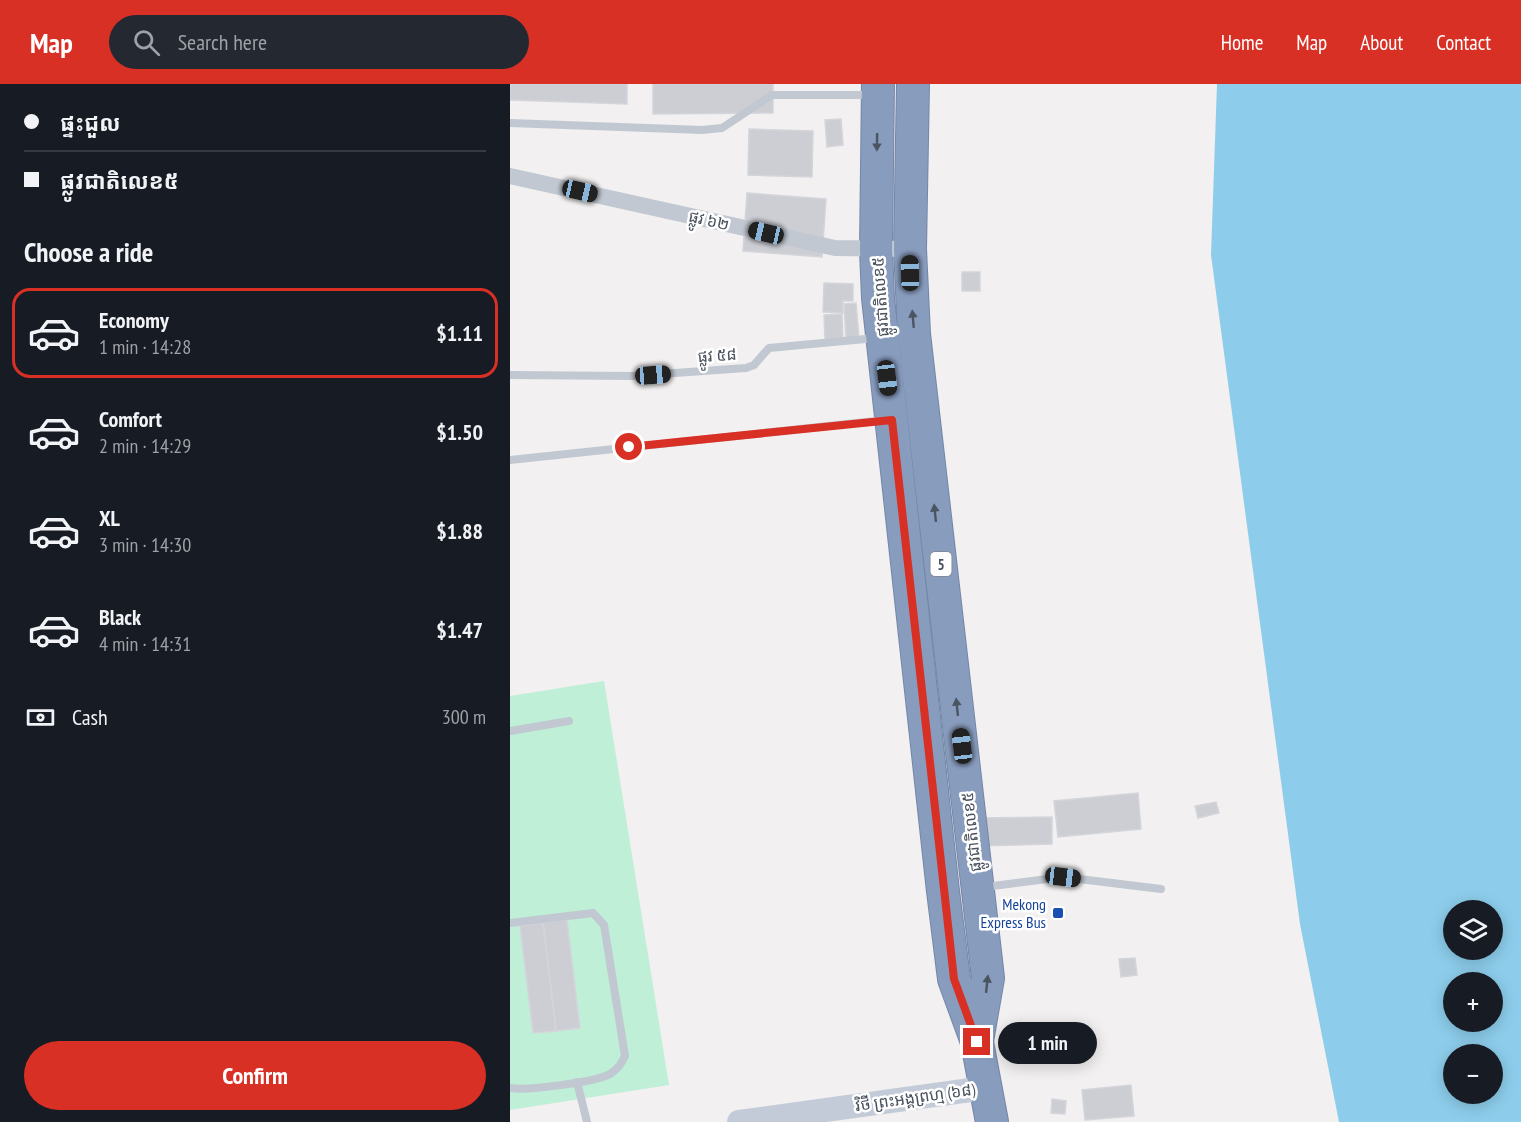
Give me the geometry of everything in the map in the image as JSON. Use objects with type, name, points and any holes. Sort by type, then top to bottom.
[{"type":"highway","name":"ផ្លូវជាតិលេខ៥","points":[[913,84],[910,249],[914,334],[908,419],[960,889],[988,978],[977,1042],[992,1122]]},
{"type":"highway","name":"ផ្លូវជាតិលេខ៥","points":[[878,89],[876,250],[882,337],[908,419]]},
{"type":"street","name":"ផ្លូវ ៦២","points":[[510,176],[836,248],[910,249]]},
{"type":"street","name":"វិថី ព្រះអង្គព្រហ្ម (៦៨)","points":[[739,1122],[985,1088]]},
{"type":"lane","points":[[510,123],[702,130],[722,128],[772,95],[878,89]]},
{"type":"lane","name":"ផ្លូវ ៥៨","points":[[510,375],[632,376],[746,368],[754,365],[769,348],[882,337]]},
{"type":"lane","points":[[510,460],[908,419]]},
{"type":"lane","points":[[510,731],[569,721]]},
{"type":"lane","points":[[960,889],[1063,877],[1161,889]]},
{"type":"lane","points":[[510,923],[593,913],[604,925],[625,1056],[619,1068],[608,1075],[577,1082],[510,1088]]},
{"type":"lane","points":[[577,1082],[587,1122]]},
{"type":"green space","points":[[604,681],[669,1085],[510,1110],[510,696]]},
{"type":"water","points":[[1217,84],[1521,84],[1521,1122],[1339,1122],[1300,924],[1211,255]]},
{"type":"building","points":[[510,84],[627,84],[627,104],[510,100]]},
{"type":"building","points":[[653,84],[773,84],[773,113],[653,114]]},
{"type":"building","points":[[841,119],[843,145],[827,147],[825,120]]},
{"type":"building","points":[[749,129],[813,131],[812,177],[748,175]]},
{"type":"building","points":[[747,193],[826,199],[822,257],[743,251]]},
{"type":"building","points":[[962,272],[980,272],[980,291],[962,291]]},
{"type":"building","points":[[824,283],[853,284],[853,301],[843,301],[843,313],[823,312]]},
{"type":"building","points":[[856,303],[859,338],[846,339],[844,304]]},
{"type":"building","points":[[842,314],[843,339],[825,339],[824,315]]},
{"type":"building","points":[[1138,793],[1141,829],[1058,837],[1054,801]]},
{"type":"building","points":[[1216,802],[1219,813],[1198,818],[1195,806]]},
{"type":"building","points":[[1052,817],[1052,844],[976,846],[976,818]]},
{"type":"building","points":[[567,920],[580,1028],[556,1031],[543,923]]},
{"type":"building","points":[[543,923],[556,1031],[533,1033],[520,926]]},
{"type":"building","points":[[1135,958],[1137,975],[1121,977],[1119,959]]},
{"type":"building","points":[[1131,1085],[1134,1116],[1085,1120],[1082,1090]]},
{"type":"building","points":[[1052,1099],[1066,1101],[1065,1114],[1051,1113]]},
{"type":"place","name":"Mekong Express Bus","points":[[1058,913]]},
{"type":"route","points":[[629,447],[892,420],[942,891],[954,979],[977,1042]]}]
